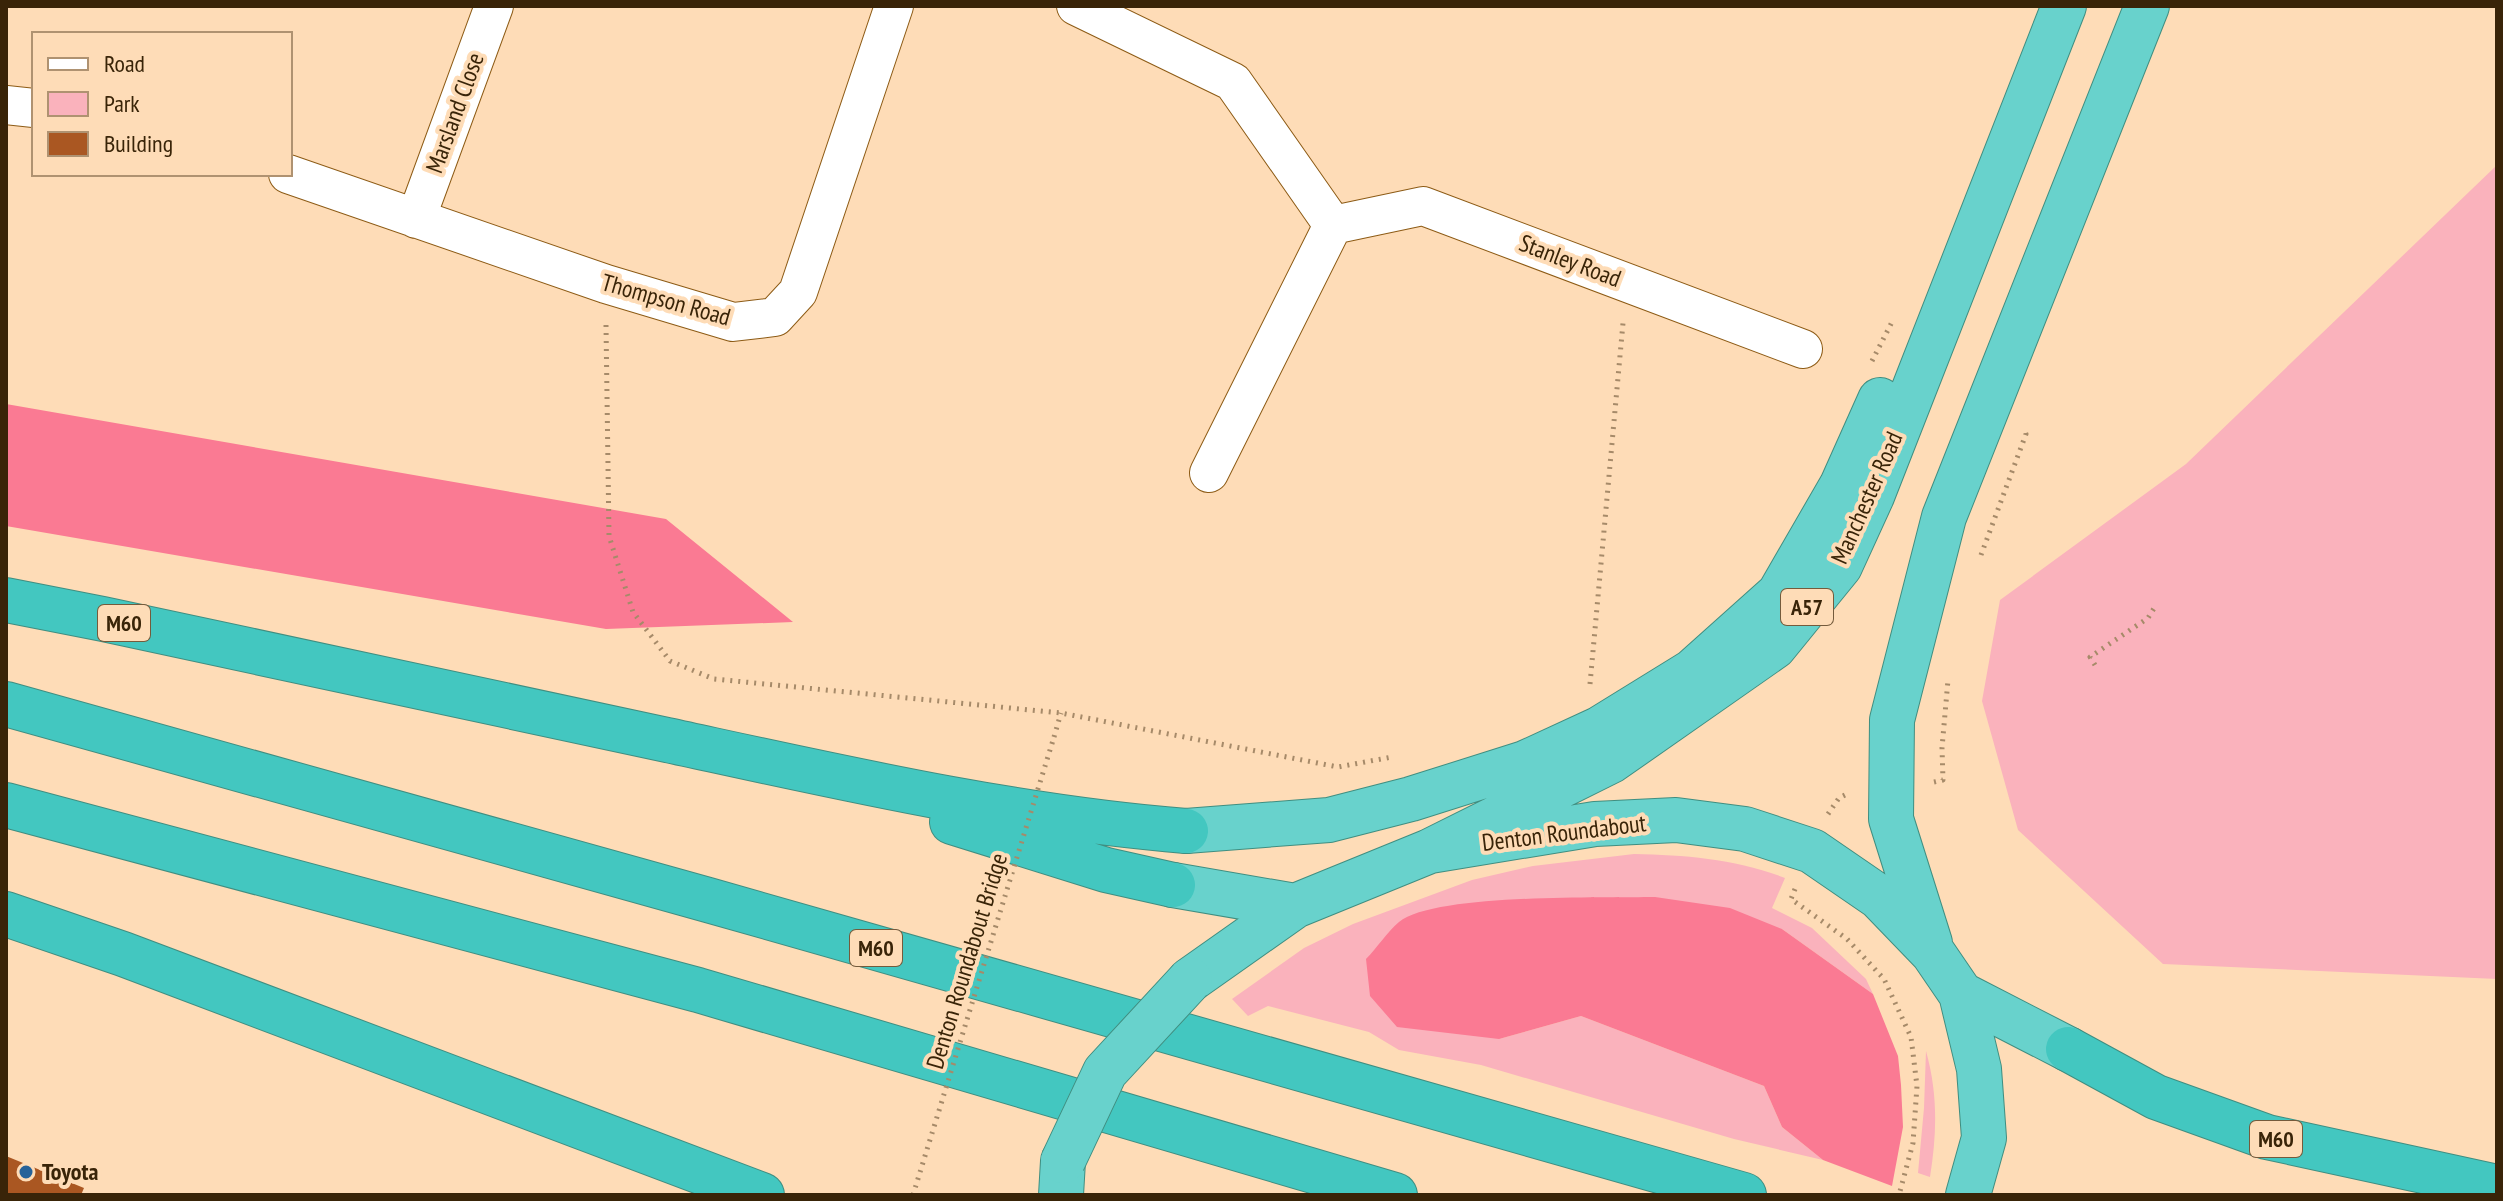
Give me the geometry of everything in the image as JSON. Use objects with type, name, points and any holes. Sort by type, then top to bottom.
[{"type":"highway","name":"Manchester Road","points":[[1430,851],[1611,761],[1774,647],[1840,566],[1872,496],[2064,6]]},
{"type":"highway","points":[[1933,953],[1891,819],[1892,720],[1944,517],[2147,6]]},
{"type":"highway","name":"M60","points":[[6,600],[989,806],[1127,826],[1186,831],[1329,820],[1411,799],[1525,763],[1599,729],[1693,671],[1779,594],[1842,485],[1897,361],[1949,295]]},
{"type":"highway","name":"M60","points":[[6,704],[1744,1195]]},
{"type":"highway","name":"M60","points":[[736,755],[1106,870],[1295,906]]},
{"type":"highway","points":[[6,805],[698,990],[1395,1195]]},
{"type":"highway","name":"Denton Roundabout","points":[[1062,1178],[1105,1072],[1190,980],[1295,906],[1430,851],[1595,824],[1676,820],[1745,829],[1812,851],[1879,897],[1933,953],[1961,994],[1979,1069],[1984,1138],[1968,1195]]},
{"type":"highway","points":[[6,914],[123,954],[762,1195]]},
{"type":"highway","name":"M60","points":[[1961,994],[2156,1097],[2267,1137],[2497,1187]]},
{"type":"street","name":"Marsland Close","points":[[416,219],[494,6]]},
{"type":"street","name":"Thompson Road","points":[[292,175],[606,284],[733,322],[775,317],[798,292],[894,6]]},
{"type":"street","points":[[1076,6],[1233,82],[1333,225],[1209,473]]},
{"type":"street","points":[[6,105],[32,108]]},
{"type":"street","name":"Stanley Road","points":[[1333,225],[1423,206],[1803,349]]},
{"type":"path","points":[[1590,684],[1627,283]]},
{"type":"path","points":[[606,284],[609,536],[633,612],[670,661],[714,679],[1061,713],[1338,767],[1398,756]]},
{"type":"path","points":[[1871,363],[1898,309]]},
{"type":"path","points":[[1975,569],[2026,434]]},
{"type":"path","points":[[2095,665],[2090,657],[2148,618],[2156,605]]},
{"type":"path","points":[[1943,780],[1942,748],[1949,668]]},
{"type":"path","points":[[1577,690],[1603,676]]},
{"type":"path","name":"Denton Roundabout Bridge","points":[[913,1195],[1061,713]]},
{"type":"path","points":[[1791,899],[1847,939],[1884,979],[1911,1037],[1917,1086],[1913,1143],[1899,1195]]},
{"type":"green space","points":[[2497,165],[2497,979],[2163,964],[2018,830],[1982,701],[2000,600],[2186,464]]},
{"type":"green space","points":[[1634,854],[1711,859],[1748,866],[1785,878],[1772,908],[1812,928],[1866,979],[1873,994],[1782,929],[1499,1039],[1581,1016],[1764,1086],[1782,1127],[1823,1160],[1734,1139],[1481,1065],[1399,1050],[1369,1032],[1268,1006],[1248,1016],[1232,999],[1304,948],[1353,924],[1472,880],[1533,866]]},
{"type":"green space","points":[[1926,1051],[1933,1083],[1935,1114],[1930,1177],[1918,1173]]},
{"type":"shaded area","points":[[6,404],[666,519],[793,622],[606,629],[6,526]]},
{"type":"shaded area","points":[[1655,897],[1730,908],[1782,929],[1873,994],[1898,1056],[1901,1085],[1903,1127],[1892,1186],[1823,1160],[1782,1127],[1764,1086],[1581,1016],[1499,1039],[1397,1027],[1370,996],[1366,959],[1399,922],[1418,913],[1447,906],[1521,899]]},
{"type":"building","name":"Toyota","points":[[6,1156],[84,1188],[81,1195],[6,1195]]},
{"type":"place","name":"Toyota","points":[[26,1172]]}]
